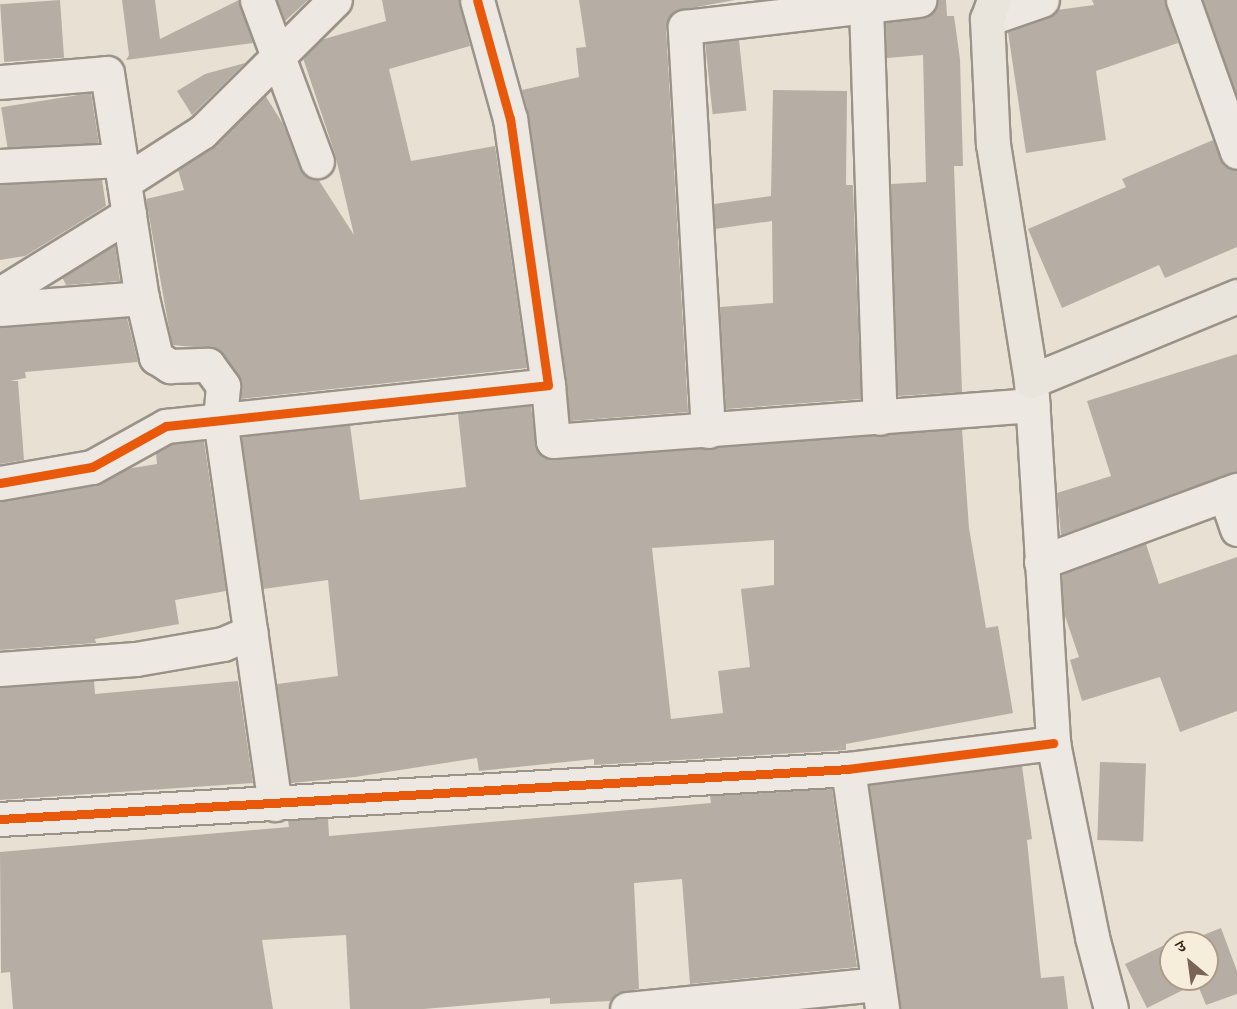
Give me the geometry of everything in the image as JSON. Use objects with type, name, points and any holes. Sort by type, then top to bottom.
[{"type":"main road","points":[[991,9],[993,144],[1032,393],[1237,296]]},
{"type":"street","points":[[257,0],[317,161]]},
{"type":"street","points":[[0,166],[122,171],[202,132],[335,0]]},
{"type":"street","points":[[477,0],[510,119],[548,386],[553,441],[880,418],[1032,393],[1053,743],[1092,937],[1111,1009]]},
{"type":"street","points":[[708,431],[685,27],[919,0]]},
{"type":"street","points":[[991,9],[1042,0]]},
{"type":"street","points":[[1183,0],[1234,139]]},
{"type":"street","points":[[866,6],[880,418]]},
{"type":"street","points":[[0,82],[107,73],[142,298],[156,357],[170,366],[208,365],[224,386],[220,419],[275,804]]},
{"type":"street","points":[[0,294],[129,214]]},
{"type":"street","points":[[0,309],[142,298]]},
{"type":"street","points":[[0,483],[92,467],[166,426],[548,386]]},
{"type":"street","points":[[1041,562],[1231,492],[1237,529]]},
{"type":"street","points":[[0,669],[136,659],[223,644],[251,632]]},
{"type":"street","points":[[0,819],[848,769],[1053,743]]},
{"type":"street","points":[[627,1009],[880,996],[848,769]]},
{"type":"building","points":[[60,0],[64,58],[4,62],[0,4]]},
{"type":"building","points":[[122,0],[155,0],[160,39],[239,0],[253,43],[126,60],[129,55]]},
{"type":"building","points":[[277,0],[308,0],[285,21]]},
{"type":"building","points":[[382,0],[459,0],[470,46],[389,69],[411,161],[495,146],[527,368],[241,399],[239,376],[217,349],[172,345],[146,199],[184,190],[178,170],[215,145],[265,95],[283,124],[300,168],[306,176],[318,179],[354,235],[335,154],[303,58],[321,40],[386,21]]},
{"type":"building","points":[[579,0],[735,0],[675,11],[666,27],[688,412],[570,421],[529,116],[522,90],[579,77],[576,48],[586,47]]},
{"type":"building","points":[[937,0],[946,0],[947,16],[954,16],[960,59],[963,166],[954,166],[962,392],[898,396],[891,184],[926,182],[923,55],[887,58],[885,23],[930,15]]},
{"type":"building","points":[[1092,0],[1165,0],[1178,43],[1096,71],[1106,140],[1026,153],[1008,32],[1048,18],[1057,10],[1094,5]]},
{"type":"building","points":[[1203,0],[1237,0],[1237,96]]},
{"type":"building","points":[[739,40],[746,111],[713,114],[705,44]]},
{"type":"building","points":[[245,63],[192,115],[177,91],[205,74]]},
{"type":"building","points":[[773,90],[847,91],[846,185],[853,185],[861,399],[726,409],[720,307],[773,303],[772,221],[715,229],[714,204],[771,196]]},
{"type":"building","points":[[91,93],[99,142],[9,157],[1,107]]},
{"type":"building","points":[[1213,140],[1224,166],[1237,170],[1237,247],[1165,278],[1159,265],[1062,308],[1028,229],[1126,187],[1122,179]]},
{"type":"building","points":[[102,180],[106,206],[25,256],[0,260],[0,185]]},
{"type":"building","points":[[115,245],[120,281],[66,285],[62,277]]},
{"type":"building","points":[[127,318],[138,362],[25,372],[26,378],[10,381],[18,381],[24,460],[0,464],[0,327]]},
{"type":"building","points":[[1237,354],[1237,472],[1061,535],[1057,493],[1111,476],[1087,401]]},
{"type":"building","points":[[531,406],[537,451],[554,460],[962,429],[969,528],[986,628],[998,626],[1013,713],[846,744],[846,750],[594,765],[594,759],[479,771],[477,758],[355,777],[291,783],[277,684],[338,676],[328,580],[263,589],[241,437],[350,425],[360,500],[466,487],[458,414]],"holes":[[[774,540],[774,585],[741,589],[750,667],[718,671],[723,713],[671,719],[652,548]]]},
{"type":"building","points":[[204,441],[226,591],[175,600],[179,624],[95,639],[96,643],[0,650],[0,501],[96,485],[126,469],[157,464],[156,453],[172,444]]},
{"type":"building","points":[[1146,544],[1159,584],[1237,557],[1237,711],[1180,732],[1160,677],[1082,701],[1070,660],[1079,657],[1064,613],[1062,574]]},
{"type":"building","points":[[94,681],[95,694],[238,681],[253,783],[0,800],[0,688]]},
{"type":"building","points":[[1100,762],[1146,764],[1143,842],[1097,840]]},
{"type":"building","points":[[1022,766],[1032,839],[1027,840],[1041,978],[1064,976],[1068,1009],[900,1009],[869,785]]},
{"type":"building","points":[[832,789],[857,967],[690,984],[682,879],[634,883],[639,989],[617,993],[610,1001],[550,1004],[550,998],[424,1009],[350,1009],[346,935],[262,940],[273,1009],[13,1009],[10,972],[1,973],[0,852],[289,827],[288,821],[328,818],[329,836],[711,803],[710,796]]},
{"type":"building","points":[[1221,928],[1237,971],[1237,994],[1206,1005],[1200,991],[1219,991],[1219,931],[1213,931]]},
{"type":"building","points":[[1159,948],[1159,991],[1181,991],[1147,1008],[1125,964]]},
{"type":"cycle path","points":[[0,483],[92,467],[166,426],[548,385],[510,119],[477,0]]},
{"type":"cycle path","points":[[0,819],[848,769],[1053,743]]}]
